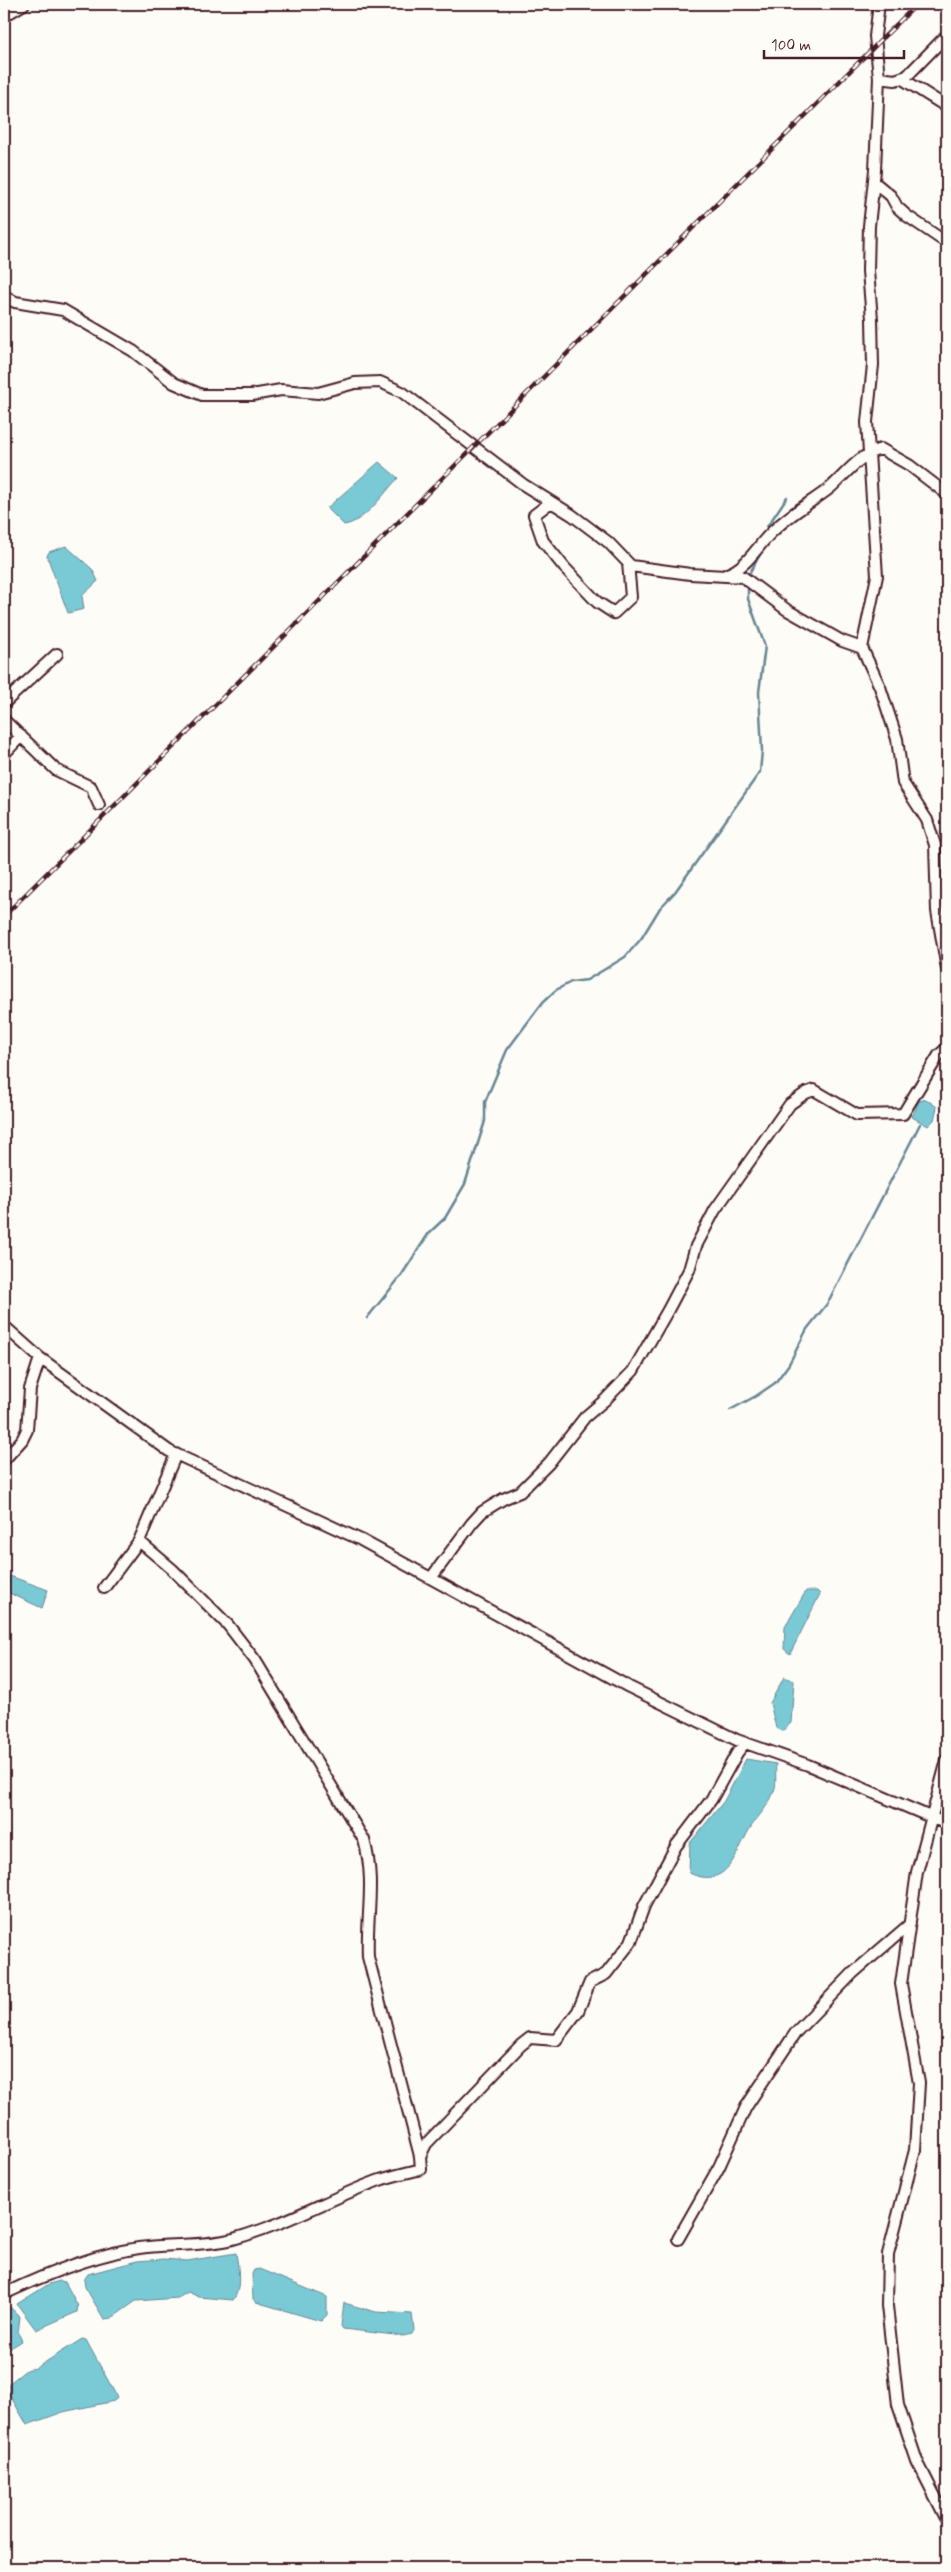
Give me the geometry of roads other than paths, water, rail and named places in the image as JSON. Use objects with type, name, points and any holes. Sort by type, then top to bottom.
[{"type":"street","points":[[4,16],[24,4]]},
{"type":"street","points":[[879,4],[875,36],[879,78],[874,182],[869,226],[868,271],[873,356],[867,422],[877,576],[862,648],[880,687],[897,740],[903,783],[927,820],[935,845],[937,911],[947,969]]},
{"type":"street","points":[[879,78],[895,80],[908,76],[947,35]]},
{"type":"street","points":[[901,78],[947,107]]},
{"type":"street","points":[[874,182],[891,196],[897,207],[907,216],[947,243]]},
{"type":"street","points":[[4,296],[15,302],[63,310],[133,351],[174,383],[202,395],[252,395],[281,390],[318,393],[355,383],[380,382],[402,392],[524,485],[608,542],[632,566],[690,574],[724,574],[743,577],[787,610],[842,641],[862,648]]},
{"type":"street","points":[[724,574],[736,571],[746,563],[771,532],[808,502],[828,489],[869,452],[881,449],[909,465],[947,494]]},
{"type":"street","points":[[551,502],[534,515],[543,541],[597,602],[614,613],[631,597],[628,563]]},
{"type":"street","points":[[4,703],[57,654]]},
{"type":"street","points":[[4,720],[56,770],[91,787],[99,805]]},
{"type":"street","points":[[4,754],[20,736]]},
{"type":"street","points":[[431,1578],[482,1512],[503,1499],[520,1492],[549,1463],[585,1417],[605,1400],[633,1370],[689,1270],[696,1246],[709,1222],[728,1190],[785,1110],[799,1097],[814,1090],[857,1114],[903,1114],[939,1055],[947,1048]]},
{"type":"street","points":[[4,1326],[40,1358],[169,1451],[361,1540],[629,1687],[745,1743],[808,1765],[947,1824]]},
{"type":"street","points":[[4,1460],[22,1440],[27,1430],[30,1388],[40,1358]]},
{"type":"street","points":[[104,1588],[139,1541],[176,1454]]},
{"type":"street","points":[[4,2294],[48,2273],[120,2251],[157,2246],[210,2244],[253,2232],[322,2206],[378,2181],[421,2169],[420,2156],[368,1957],[367,1933],[372,1884],[370,1861],[364,1840],[260,1667],[239,1638],[228,1624],[191,1588],[139,1541]]},
{"type":"street","points":[[420,2156],[426,2144],[478,2092],[521,2045],[530,2038],[556,2040],[578,2011],[590,1982],[606,1974],[630,1942],[644,1906],[676,1846],[711,1800],[737,1753],[745,1743]]},
{"type":"street","points":[[947,1760],[917,1872],[901,1984],[919,2083],[915,2150],[888,2254],[887,2306],[898,2404],[917,2461],[947,2520]]},
{"type":"street","points":[[678,2239],[719,2167],[746,2108],[796,2032],[853,1973],[910,1924]]},
{"type":"water","points":[[379,462],[398,478],[367,513],[352,523],[344,525],[327,508]]},
{"type":"water","points":[[66,546],[92,569],[98,581],[82,596],[84,609],[68,613],[47,556],[49,552]]},
{"type":"water","points":[[926,1099],[937,1107],[934,1120],[928,1126],[912,1117],[919,1101]]},
{"type":"water","points":[[10,1576],[48,1590],[42,1608],[7,1592]]},
{"type":"water","points":[[806,1591],[817,1591],[820,1594],[790,1654],[784,1649],[785,1627]]},
{"type":"water","points":[[784,1677],[794,1681],[791,1723],[782,1731],[776,1728],[770,1703]]},
{"type":"water","points":[[746,1759],[776,1764],[775,1788],[772,1796],[749,1830],[728,1867],[712,1877],[702,1877],[689,1873],[690,1843],[724,1801]]},
{"type":"water","points":[[236,2253],[238,2290],[233,2300],[199,2297],[188,2292],[178,2298],[136,2301],[112,2318],[104,2319],[85,2287],[84,2280],[88,2274],[137,2261],[164,2259],[187,2261]]},
{"type":"water","points":[[259,2269],[327,2297],[327,2315],[321,2321],[256,2302],[253,2299],[252,2274],[254,2270]]},
{"type":"water","points":[[60,2281],[65,2282],[78,2306],[77,2312],[36,2330],[17,2304],[49,2284]]},
{"type":"water","points":[[344,2303],[376,2312],[412,2314],[414,2330],[412,2334],[403,2336],[343,2329],[341,2326]]},
{"type":"water","points":[[10,2307],[20,2317],[18,2332],[22,2341],[4,2352],[4,2309]]},
{"type":"water","points":[[82,2339],[86,2340],[117,2397],[114,2401],[63,2412],[27,2425],[7,2390],[7,2385],[26,2370],[36,2368]]},
{"type":"waterway","points":[[767,531],[767,527],[787,497]]},
{"type":"waterway","points":[[748,576],[766,544]]},
{"type":"waterway","points":[[367,1318],[401,1276],[429,1233],[445,1218],[465,1184],[485,1121],[485,1102],[507,1050],[543,1002],[556,990],[571,982],[587,980],[625,957],[641,939],[660,908],[675,892],[760,772],[762,751],[759,692],[765,646],[748,599],[748,584]]},
{"type":"waterway","points":[[730,1410],[775,1383],[789,1364],[807,1329],[827,1304],[920,1124]]},
{"type":"railway","points":[[4,916],[917,4]]}]
